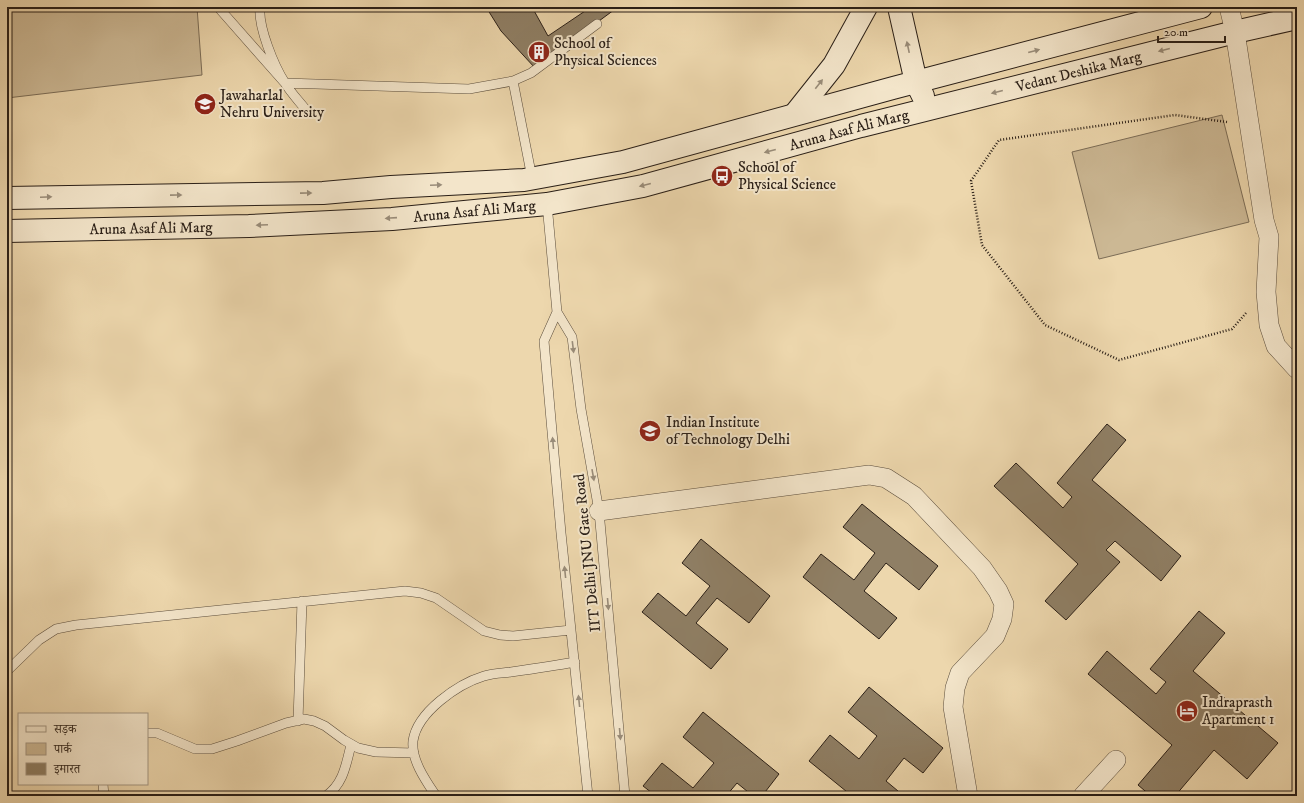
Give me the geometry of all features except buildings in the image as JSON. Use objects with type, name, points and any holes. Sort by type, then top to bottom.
[{"type":"main road","points":[[795,114],[834,65],[866,7]]},
{"type":"main road","points":[[899,7],[930,109]]},
{"type":"main road","points":[[914,7],[922,81]]},
{"type":"main road","name":"Vedant Deshika Marg","points":[[922,81],[1201,7]]},
{"type":"main road","name":"Vedant Deshika Marg","points":[[930,109],[1297,18]]},
{"type":"main road","name":"Aruna Asaf Ali Marg","points":[[7,198],[323,193],[391,187],[524,180],[623,162],[795,114],[922,81]]},
{"type":"main road","name":"Aruna Asaf Ali Marg","points":[[8,231],[249,226],[392,219],[547,204],[643,186],[861,126],[930,109]]},
{"type":"street","points":[[1230,7],[1236,32],[1264,220],[1269,237],[1266,292],[1269,325],[1276,346],[1297,369]]},
{"type":"street","points":[[599,511],[869,475],[886,478],[914,496],[982,568],[998,591],[1004,604],[1002,620],[995,636],[960,673],[955,688],[953,707],[968,796]]},
{"type":"street","points":[[1083,796],[1116,760]]},
{"type":"lane","points":[[218,7],[285,83],[306,110]]},
{"type":"lane","points":[[260,7],[261,25],[272,57],[285,83]]},
{"type":"lane","points":[[285,83],[469,89],[513,81],[532,73],[597,24]]},
{"type":"lane","points":[[513,81],[532,178]]},
{"type":"lane","name":"IIT Delhi JNU Gate Road","points":[[547,204],[557,312],[572,337],[581,409],[599,511],[625,796]]},
{"type":"lane","name":"IIT Delhi JNU Gate Road","points":[[557,312],[544,341],[561,534],[588,796]]},
{"type":"lane","points":[[7,671],[39,640],[56,629],[76,625],[302,601],[405,592],[421,593],[436,598],[484,631],[500,635],[514,636],[571,630]]},
{"type":"lane","points":[[298,721],[302,601]]},
{"type":"lane","points":[[436,796],[420,770],[414,753],[413,742],[417,727],[442,699],[467,683],[485,675],[574,662]]},
{"type":"lane","points":[[148,734],[157,733],[194,749],[212,749],[286,723],[304,719],[314,721],[325,726],[358,748],[376,752],[414,753]]},
{"type":"lane","points":[[326,796],[333,791],[342,778],[351,744]]},
{"type":"lane","points":[[103,785],[104,796]]},
{"type":"path","points":[[1250,125],[1175,115],[999,140],[971,181],[982,245],[1044,325],[1119,360],[1232,329],[1266,292]]},
{"type":"green space","points":[[7,7],[197,7],[202,75],[7,98]]},
{"type":"green space","points":[[1222,115],[1249,222],[1099,259],[1072,152]]},
{"type":"place","name":"School of Physical Sciences","points":[[539,52]]},
{"type":"place","name":"Jawaharlal Nehru University","points":[[205,104]]},
{"type":"place","name":"School of Physical Science","points":[[722,176]]},
{"type":"place","name":"Indian Institute of Technology Delhi","points":[[650,431]]},
{"type":"place","name":"Indraprasth Apartment 1","points":[[1187,711]]}]
